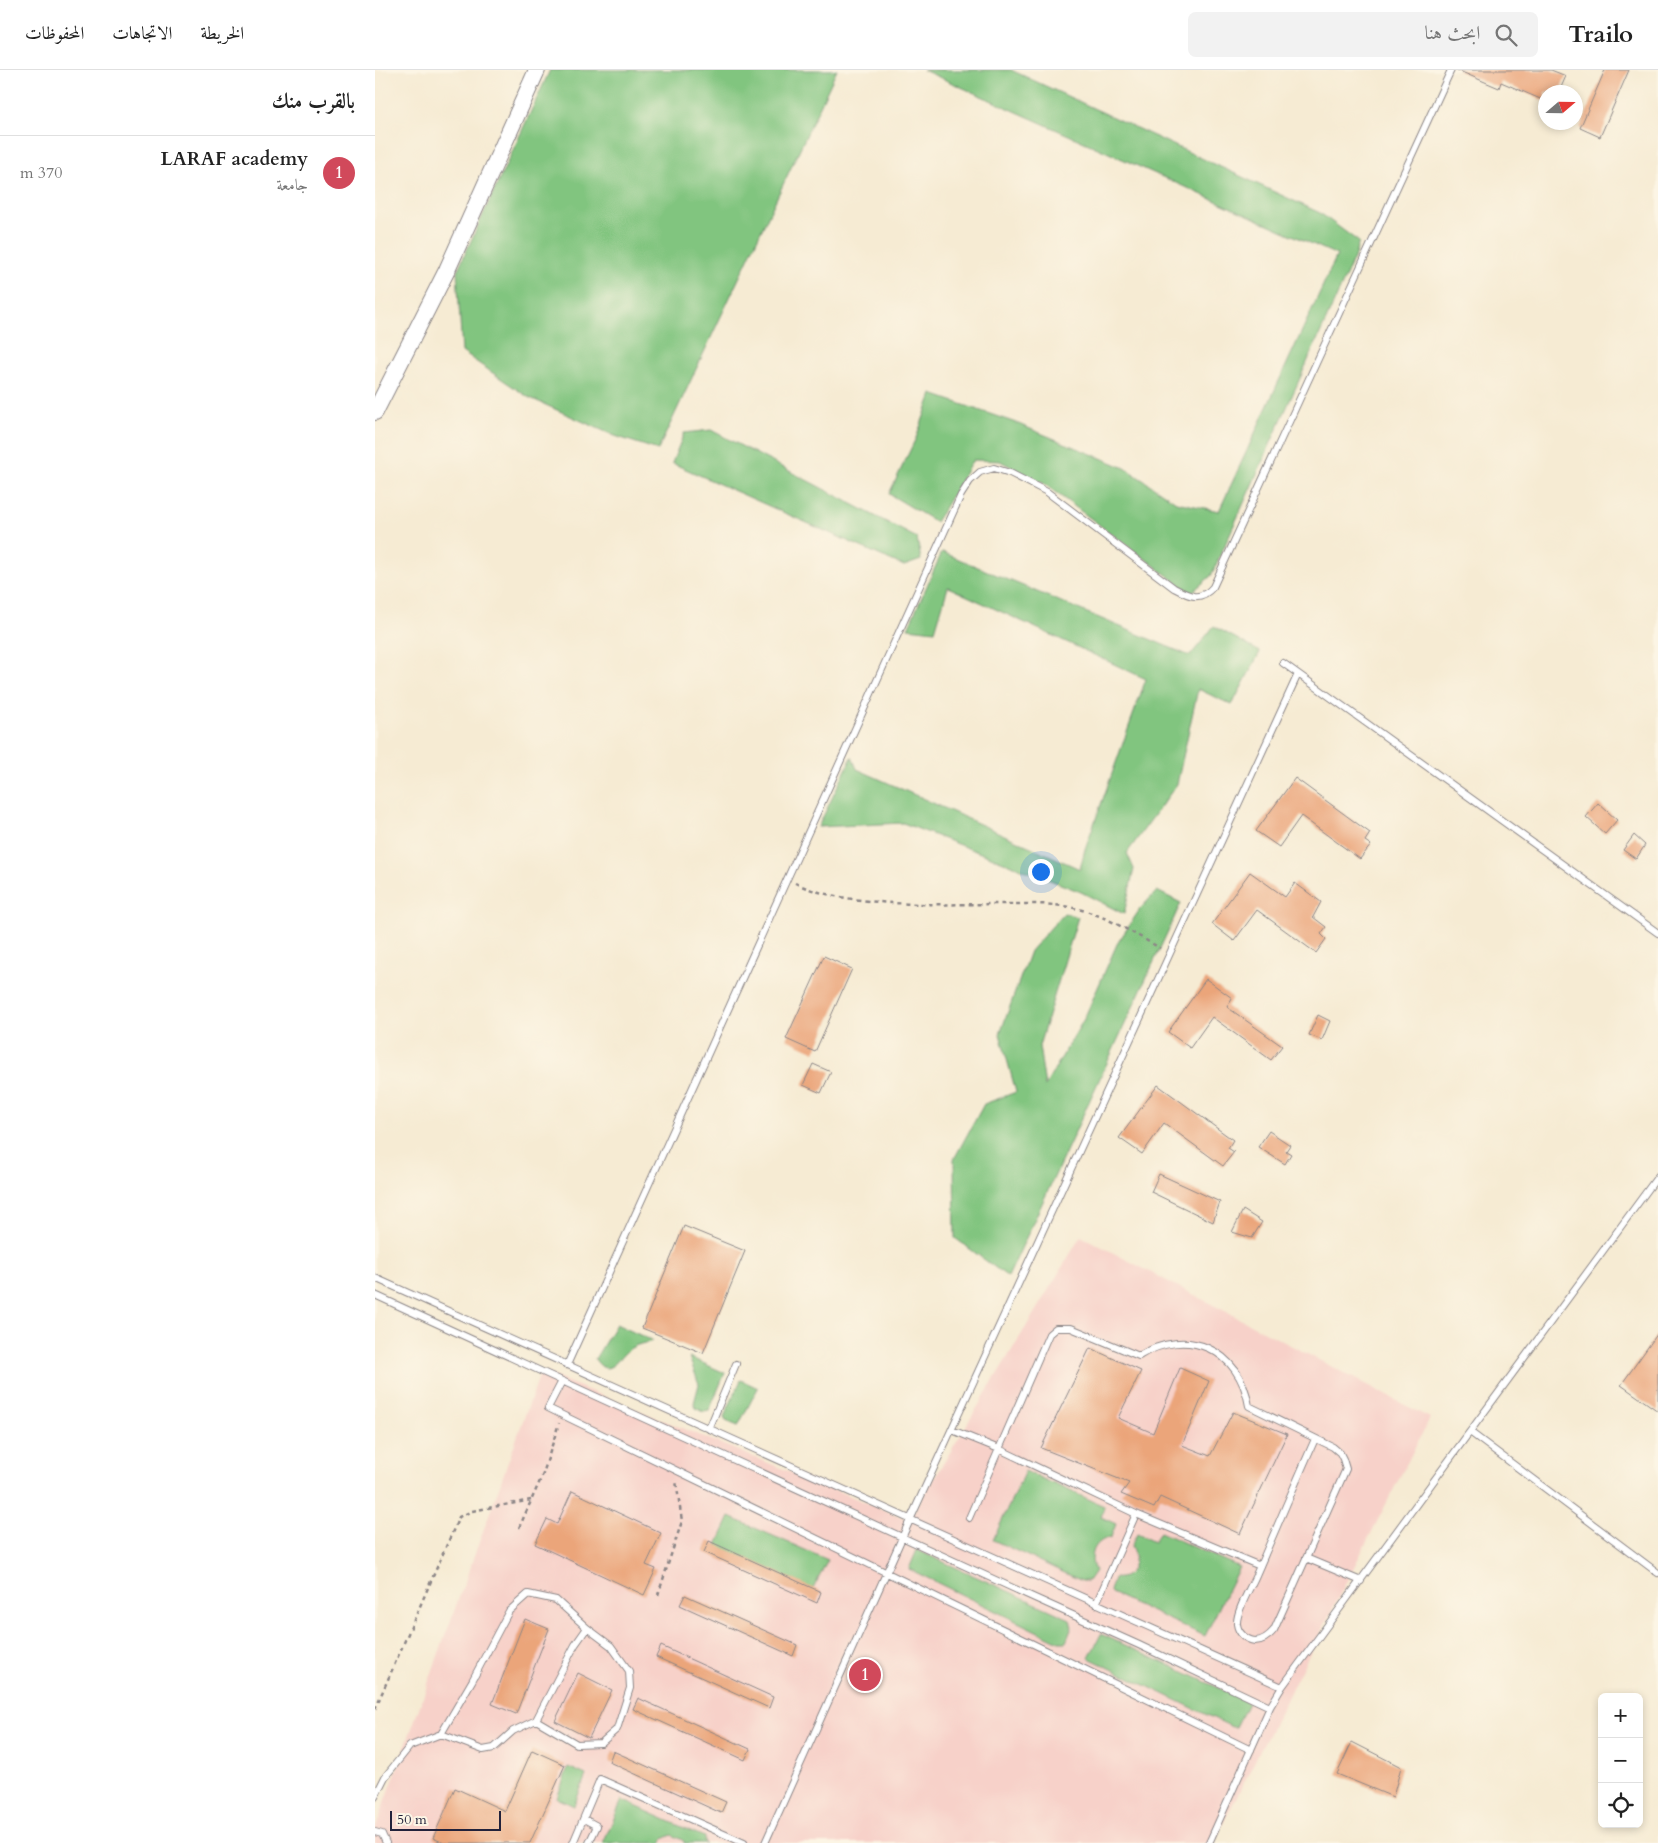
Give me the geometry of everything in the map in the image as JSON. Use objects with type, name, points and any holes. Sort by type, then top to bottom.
[{"type":"street","points":[[375,412],[447,270],[537,70]]},
{"type":"lane","points":[[567,1364],[961,495],[970,481],[980,472],[994,468],[1010,473],[1047,492],[1174,588],[1189,596],[1199,596],[1208,593],[1213,587],[1451,70]]},
{"type":"lane","points":[[1283,663],[1658,933]]},
{"type":"lane","points":[[765,1843],[910,1520],[1298,674]]},
{"type":"lane","points":[[1209,1843],[1270,1708],[1282,1687],[1658,1176]]},
{"type":"lane","points":[[375,1278],[1282,1687]]},
{"type":"lane","points":[[375,1295],[1139,1645],[1270,1708]]},
{"type":"lane","points":[[969,1518],[1049,1334],[1056,1328],[1071,1328],[1139,1356],[1153,1347],[1169,1344],[1198,1344],[1212,1350],[1232,1366],[1240,1380],[1249,1406],[1315,1439],[1340,1453],[1346,1469],[1274,1630],[1259,1641],[1250,1640],[1242,1635],[1237,1626],[1238,1617],[1315,1439]]},
{"type":"lane","points":[[709,1429],[736,1364]]},
{"type":"lane","points":[[562,1381],[548,1408],[1251,1750]]},
{"type":"lane","points":[[952,1430],[1136,1514],[1260,1566]]},
{"type":"lane","points":[[1470,1432],[1658,1573]]},
{"type":"lane","points":[[1096,1604],[1136,1514]]},
{"type":"lane","points":[[1306,1558],[1361,1581]]},
{"type":"lane","points":[[375,1797],[385,1777],[410,1746],[441,1734],[509,1611],[528,1594],[557,1600],[587,1628],[611,1646],[629,1671],[630,1688],[617,1729],[601,1743],[577,1744],[537,1720]]},
{"type":"lane","points":[[441,1734],[483,1750],[494,1748],[513,1731],[537,1720],[571,1653],[587,1628]]},
{"type":"lane","points":[[573,1843],[601,1779],[745,1843]]},
{"type":"lane","points":[[584,1819],[597,1826],[589,1843]]},
{"type":"lane","points":[[375,1832],[382,1834],[385,1843]]},
{"type":"path","points":[[787,879],[806,888],[843,897],[879,901],[954,904],[1039,904],[1078,908],[1171,953]]},
{"type":"path","points":[[519,1528],[543,1474],[562,1415]]},
{"type":"path","points":[[658,1595],[683,1521],[675,1470]]},
{"type":"path","points":[[375,1709],[459,1517],[472,1510],[531,1500]]},
{"type":"shaded area","points":[[1081,1236],[1430,1418],[1213,1843],[375,1843],[375,1830],[541,1371],[909,1520]]},
{"type":"green space","points":[[550,70],[837,70],[658,450],[615,436],[528,397],[462,352],[457,271]]},
{"type":"green space","points":[[923,70],[1011,70],[1320,213],[1359,242],[1354,258],[1211,576],[1191,593],[1043,483],[1000,461],[973,460],[936,522],[889,494],[916,438],[932,394],[1016,423],[1125,468],[1176,502],[1219,511],[1337,255]]},
{"type":"green space","points":[[711,430],[917,538],[921,560],[904,566],[672,463],[684,433]]},
{"type":"green space","points":[[942,552],[1190,656],[1214,626],[1260,652],[1232,705],[1198,689],[1177,784],[1127,853],[1134,869],[1124,914],[1081,892],[903,823],[818,827],[852,757],[857,769],[1080,869],[1085,849],[1146,679],[948,587],[935,631],[908,628]]},
{"type":"green space","points":[[1157,891],[1181,903],[1008,1277],[955,1238],[954,1159],[984,1104],[1016,1092],[1000,1034],[1030,951],[1064,913],[1078,917],[1039,1046],[1045,1086],[1084,1019],[1117,944],[1140,909]]},
{"type":"green space","points":[[616,1324],[653,1341],[633,1347],[613,1365],[605,1368],[595,1359]]},
{"type":"green space","points":[[689,1357],[725,1373],[709,1411],[704,1412],[696,1408],[694,1403],[699,1384]]},
{"type":"green space","points":[[741,1380],[758,1388],[738,1426],[726,1421],[724,1417]]},
{"type":"green space","points":[[1025,1471],[1104,1506],[1101,1517],[1116,1524],[1111,1537],[1100,1542],[1094,1550],[1092,1560],[1095,1571],[1088,1581],[1082,1581],[993,1540]]},
{"type":"green space","points":[[730,1517],[828,1560],[813,1589],[717,1545]]},
{"type":"green space","points":[[1160,1532],[1239,1567],[1205,1636],[1110,1591],[1114,1578],[1125,1576],[1132,1568],[1134,1557],[1131,1546],[1137,1534],[1154,1542]]},
{"type":"green space","points":[[917,1550],[1070,1619],[1072,1627],[1066,1642],[1059,1642],[909,1569]]},
{"type":"green space","points":[[1101,1634],[1245,1700],[1248,1703],[1236,1727],[1232,1727],[1089,1658]]},
{"type":"green space","points":[[568,1767],[586,1775],[574,1806],[557,1798]]},
{"type":"green space","points":[[622,1800],[704,1837],[704,1842],[706,1843],[684,1843],[684,1841],[672,1835],[663,1839],[662,1843],[603,1843]]},
{"type":"building","points":[[1457,70],[1551,70],[1566,76],[1562,85],[1538,85],[1538,98],[1501,82],[1499,88]]},
{"type":"building","points":[[1605,70],[1629,70],[1600,137],[1583,129],[1583,121]]},
{"type":"building","points":[[1295,778],[1370,833],[1365,841],[1371,845],[1360,859],[1301,816],[1279,847],[1256,831]]},
{"type":"building","points":[[1598,803],[1617,820],[1605,834],[1586,817]]},
{"type":"building","points":[[1634,835],[1645,845],[1636,859],[1623,850]]},
{"type":"building","points":[[1250,872],[1285,897],[1295,883],[1321,902],[1313,917],[1326,927],[1321,934],[1326,939],[1316,953],[1257,910],[1234,941],[1212,924]]},
{"type":"building","points":[[824,956],[852,969],[815,1052],[786,1039]]},
{"type":"building","points":[[1206,979],[1232,998],[1227,1007],[1282,1046],[1271,1060],[1212,1017],[1190,1048],[1168,1032]]},
{"type":"building","points":[[1318,1015],[1330,1021],[1322,1040],[1309,1035]]},
{"type":"building","points":[[813,1064],[831,1072],[821,1093],[803,1085]]},
{"type":"building","points":[[1158,1085],[1233,1140],[1228,1148],[1234,1152],[1223,1166],[1164,1123],[1142,1154],[1119,1138]]},
{"type":"building","points":[[1269,1131],[1290,1145],[1286,1151],[1291,1154],[1285,1164],[1258,1147]]},
{"type":"building","points":[[1159,1174],[1220,1202],[1213,1222],[1151,1192]]},
{"type":"building","points":[[1243,1210],[1262,1222],[1252,1238],[1232,1232]]},
{"type":"building","points":[[684,1226],[745,1251],[703,1353],[642,1328]]},
{"type":"building","points":[[1658,1333],[1658,1411],[1621,1385]]},
{"type":"building","points":[[1090,1348],[1141,1371],[1118,1418],[1153,1433],[1180,1368],[1209,1381],[1182,1445],[1210,1456],[1233,1412],[1287,1434],[1240,1534],[1160,1497],[1154,1508],[1121,1494],[1129,1483],[1041,1448]]},
{"type":"building","points":[[572,1491],[661,1533],[646,1565],[656,1569],[644,1595],[535,1544],[547,1519],[557,1524]]},
{"type":"building","points":[[709,1541],[821,1592],[817,1603],[704,1552]]},
{"type":"building","points":[[685,1595],[797,1645],[793,1656],[680,1605]]},
{"type":"building","points":[[525,1619],[549,1629],[516,1714],[492,1704]]},
{"type":"building","points":[[661,1646],[773,1697],[769,1708],[656,1657]]},
{"type":"building","points":[[578,1673],[612,1690],[589,1738],[555,1721]]},
{"type":"building","points":[[638,1698],[750,1749],[745,1760],[633,1709]]},
{"type":"building","points":[[1352,1742],[1401,1767],[1393,1797],[1337,1774]]},
{"type":"building","points":[[532,1750],[565,1765],[530,1843],[444,1843],[433,1838],[455,1788],[505,1811]]},
{"type":"building","points":[[613,1751],[726,1802],[721,1813],[609,1762]]},
{"type":"place","name":"LARAF academy","points":[[865,1675]]}]
